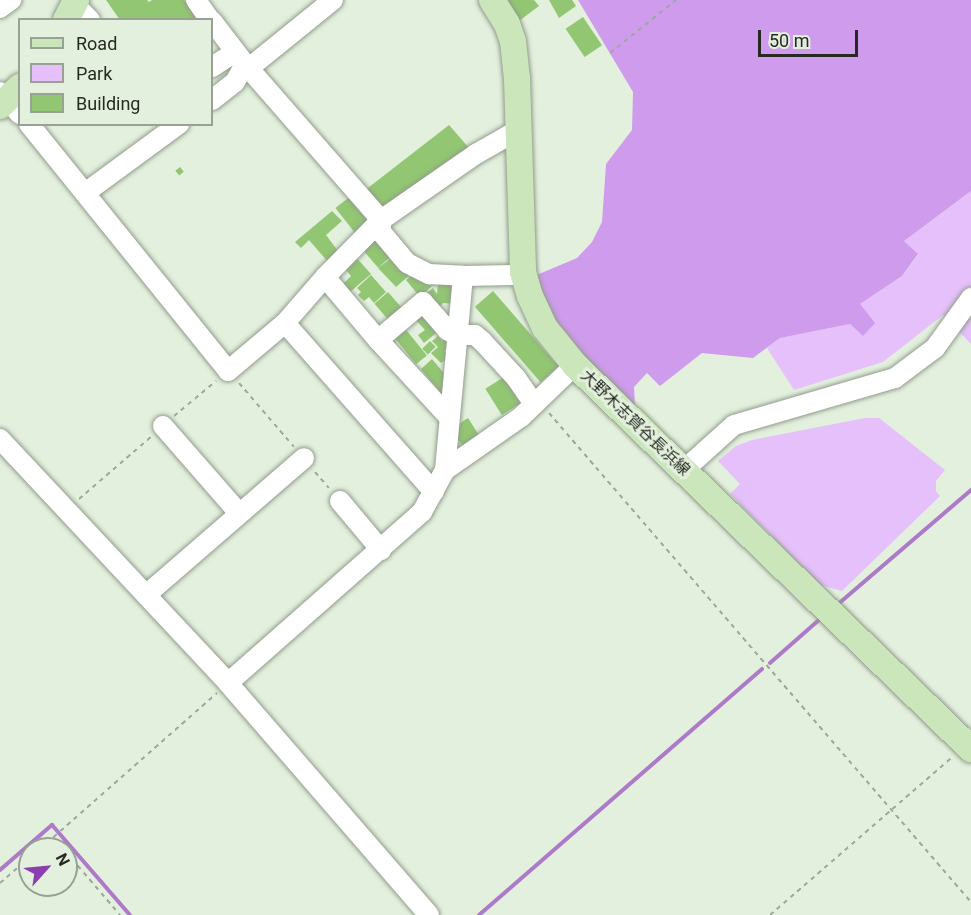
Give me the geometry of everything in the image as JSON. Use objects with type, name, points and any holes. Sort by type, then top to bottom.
[{"type":"main road","name":"大野木志賀谷長浜線","points":[[492,0],[507,24],[513,41],[517,78],[523,272],[530,296],[546,328],[575,365],[969,747]]},
{"type":"street","points":[[0,8],[10,0]]},
{"type":"street","points":[[196,0],[210,18]]},
{"type":"street","points":[[213,67],[243,61],[333,0]]},
{"type":"street","points":[[213,23],[243,61],[381,220],[381,232],[407,263],[429,274],[513,275],[523,272]]},
{"type":"street","points":[[213,99],[235,82],[243,61]]},
{"type":"street","points":[[31,126],[228,371],[285,323],[325,277],[381,220],[476,154],[509,133],[518,130]]},
{"type":"street","points":[[85,193],[176,126]]},
{"type":"street","points":[[228,683],[422,512],[434,492],[445,470],[448,416],[463,276]]},
{"type":"street","points":[[325,277],[378,340],[448,416]]},
{"type":"street","points":[[684,471],[734,425],[895,378],[935,348],[971,298]]},
{"type":"street","points":[[378,340],[423,302],[447,330],[457,335],[474,335],[482,341],[536,402]]},
{"type":"street","points":[[285,323],[434,492]]},
{"type":"street","points":[[445,470],[521,417],[575,365]]},
{"type":"street","points":[[163,426],[240,513]]},
{"type":"street","points":[[0,439],[228,683],[429,915]]},
{"type":"street","points":[[146,595],[304,458]]},
{"type":"street","points":[[340,501],[381,549]]},
{"type":"path","points":[[610,52],[676,0]]},
{"type":"path","points":[[68,510],[228,371],[340,501]]},
{"type":"path","points":[[536,402],[971,902]]},
{"type":"path","points":[[53,837],[228,683]]},
{"type":"path","points":[[770,915],[892,809],[969,747]]},
{"type":"path","points":[[78,866],[120,915]]},
{"type":"path","points":[[0,883],[18,867]]},
{"type":"green space","points":[[971,191],[971,344],[943,315],[883,362],[794,390],[767,348],[780,338],[850,324],[862,335],[860,304],[902,276],[918,255],[904,241]]},
{"type":"green space","points":[[865,418],[879,418],[945,470],[936,481],[936,491],[940,496],[842,591],[820,585],[730,494],[740,484],[718,461],[736,446],[752,440]]},
{"type":"shaded area","points":[[578,0],[971,0],[971,191],[904,241],[918,254],[902,276],[860,304],[875,323],[863,336],[850,324],[780,338],[753,358],[702,353],[660,386],[647,373],[634,387],[635,405],[632,408],[560,331],[532,277],[577,258],[592,242],[602,222],[606,164],[632,130],[633,92]]},
{"type":"building","points":[[106,0],[147,0],[149,2],[152,0],[184,0],[198,18],[119,18]]},
{"type":"building","points":[[502,0],[534,0],[539,6],[519,21]]},
{"type":"building","points":[[549,0],[572,0],[576,6],[559,18]]},
{"type":"building","points":[[583,17],[602,45],[585,57],[566,29]]},
{"type":"building","points":[[449,125],[470,149],[382,211],[364,191]]},
{"type":"building","points":[[180,167],[184,172],[179,175],[175,171]]},
{"type":"building","points":[[352,195],[372,221],[356,234],[335,208]]},
{"type":"building","points":[[332,211],[342,221],[326,235],[338,251],[328,262],[309,240],[301,248],[295,242]]},
{"type":"building","points":[[375,232],[394,254],[378,268],[359,246]]},
{"type":"building","points":[[354,255],[371,274],[350,292],[343,284],[351,276],[342,265]]},
{"type":"building","points":[[390,259],[395,265],[400,260],[412,273],[396,287],[378,268]]},
{"type":"building","points":[[415,273],[432,286],[420,297],[406,280]]},
{"type":"building","points":[[371,275],[386,292],[374,303],[369,297],[364,301],[358,295],[361,292],[357,288]]},
{"type":"building","points":[[438,283],[457,285],[455,304],[443,303],[437,309],[424,295],[433,288],[437,294]]},
{"type":"building","points":[[493,291],[559,366],[540,382],[475,307]]},
{"type":"building","points":[[388,292],[403,309],[390,321],[374,304]]},
{"type":"building","points":[[423,309],[441,329],[424,343],[418,335],[425,330],[413,317]]},
{"type":"building","points":[[403,326],[427,356],[416,364],[392,335]]},
{"type":"building","points":[[448,335],[454,342],[444,351],[449,357],[441,363],[431,353],[438,347],[432,341],[438,336],[442,341]]},
{"type":"building","points":[[430,341],[436,347],[428,354],[422,349]]},
{"type":"building","points":[[432,359],[448,378],[442,383],[447,389],[442,394],[421,369]]},
{"type":"building","points":[[504,377],[520,403],[502,415],[485,389]]},
{"type":"building","points":[[468,418],[481,438],[464,449],[451,429]]},
{"type":"waterway","points":[[837,605],[971,490]]},
{"type":"waterway","points":[[770,663],[820,619]]},
{"type":"waterway","points":[[479,915],[762,669]]},
{"type":"waterway","points":[[0,870],[52,825],[130,915]]}]
